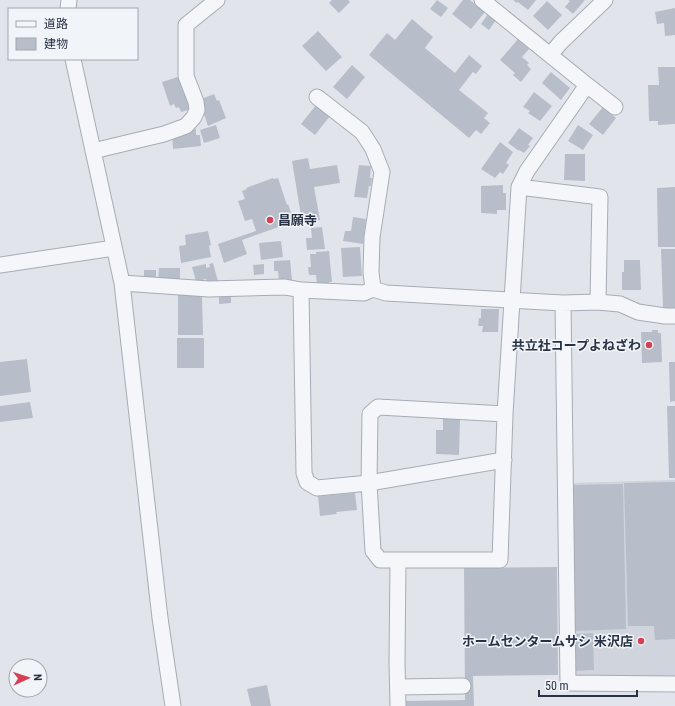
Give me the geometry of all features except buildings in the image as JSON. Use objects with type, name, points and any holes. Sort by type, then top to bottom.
[{"type":"street","points":[[93,151],[164,134],[186,126],[194,117],[197,110],[196,102],[186,76],[186,25],[217,0]]},
{"type":"street","points":[[482,0],[615,107]]},
{"type":"street","points":[[550,54],[606,0]]},
{"type":"street","points":[[73,60],[122,283],[160,618],[173,706]]},
{"type":"street","points":[[506,414],[378,407],[370,414],[369,484],[373,551],[380,560],[500,560],[506,414],[519,187],[528,171],[587,85]]},
{"type":"street","points":[[317,97],[362,132],[373,149],[382,172],[372,237],[371,272],[373,289]]},
{"type":"street","points":[[519,187],[600,197],[598,302]]},
{"type":"street","points":[[0,265],[114,248]]},
{"type":"street","points":[[122,283],[209,289],[285,287],[300,290],[364,293],[373,289],[386,293],[563,303],[598,302],[620,304],[638,312],[675,316]]},
{"type":"street","points":[[300,290],[304,473],[307,482],[317,488],[369,484],[504,460]]},
{"type":"street","points":[[563,303],[568,682],[675,684]]},
{"type":"street","points":[[398,560],[398,706]]},
{"type":"street","points":[[398,688],[463,686]]},
{"type":"shaded area","points":[[675,480],[675,680],[570,681],[569,483]]},
{"type":"place","name":"昌願寺","points":[[270,220]]},
{"type":"place","name":"共立社コープよねざわ","points":[[649,345]]},
{"type":"place","name":"ホームセンタームサシ 米沢店","points":[[641,641]]}]
